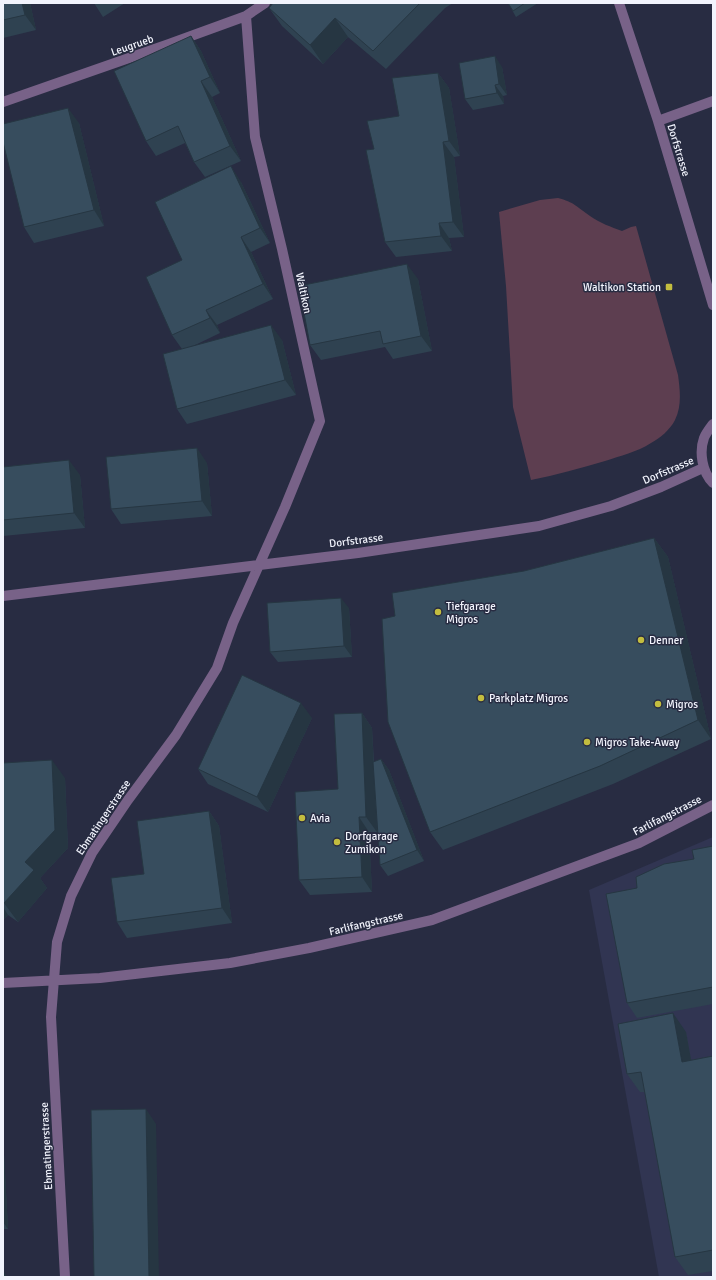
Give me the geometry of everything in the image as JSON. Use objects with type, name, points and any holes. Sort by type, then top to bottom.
[{"type":"street","name":"Leugrueb","points":[[3,102],[246,16],[265,3]]},
{"type":"street","name":"Dorfstrasse","points":[[619,3],[658,121],[713,305]]},
{"type":"street","name":"Waltikon","points":[[246,16],[255,137],[282,248],[320,421],[285,507],[258,564]]},
{"type":"street","points":[[658,121],[713,101]]},
{"type":"street","name":"Dorfstrasse","points":[[713,424],[704,438],[701,452],[704,468],[713,483]]},
{"type":"street","name":"Dorfstrasse","points":[[3,596],[358,553],[539,526],[611,506],[661,487],[704,468]]},
{"type":"street","name":"Ebmatingerstrasse","points":[[65,1277],[51,1017],[57,942],[71,896],[92,853],[128,800],[176,735],[217,668],[232,623],[258,564]]},
{"type":"street","name":"Farlifangstrasse","points":[[3,983],[100,978],[230,963],[309,948],[432,920],[639,843],[713,805]]},
{"type":"shaded area","points":[[558,198],[572,203],[598,221],[622,231],[636,226],[678,375],[680,404],[675,420],[668,430],[646,446],[628,454],[605,461],[531,480],[513,407],[506,286],[499,212],[540,200]]},
{"type":"shaded area","points":[[713,837],[713,1277],[659,1277],[589,890]]},
{"type":"building","points":[[3,3],[22,3],[25,15],[3,20]]},
{"type":"building","points":[[273,3],[420,3],[373,51],[335,18],[310,45],[269,8]]},
{"type":"building","points":[[508,3],[525,3],[513,11]]},
{"type":"building","points":[[191,36],[210,77],[201,81],[230,146],[194,162],[178,126],[146,141],[114,71]]},
{"type":"building","points":[[495,56],[499,84],[495,85],[497,93],[465,99],[459,63]]},
{"type":"building","points":[[438,73],[449,141],[443,142],[453,222],[439,223],[441,236],[385,242],[366,150],[374,149],[367,121],[399,116],[392,78]]},
{"type":"building","points":[[68,108],[94,210],[24,227],[3,142],[3,124]]},
{"type":"building","points":[[231,166],[260,228],[241,237],[263,284],[206,310],[210,318],[172,335],[146,277],[182,260],[155,202]]},
{"type":"building","points":[[407,264],[421,336],[383,344],[380,331],[310,345],[299,286]]},
{"type":"building","points":[[271,325],[285,380],[177,409],[163,354]]},
{"type":"building","points":[[197,448],[202,501],[111,509],[106,457]]},
{"type":"building","points":[[69,460],[74,513],[3,520],[3,467]]},
{"type":"building","points":[[654,538],[698,720],[600,766],[430,832],[388,722],[382,619],[395,616],[392,593],[524,571]]},
{"type":"building","points":[[341,598],[344,646],[270,652],[267,603]]},
{"type":"building","points":[[242,675],[301,703],[257,797],[198,769]]},
{"type":"building","points":[[362,713],[366,817],[359,817],[362,877],[299,880],[295,792],[338,789],[334,714]]},
{"type":"building","points":[[381,759],[417,850],[380,865],[373,762]]},
{"type":"building","points":[[52,760],[55,830],[25,862],[34,870],[4,903],[3,763]]},
{"type":"building","points":[[209,811],[222,908],[117,922],[111,878],[144,874],[137,821]]},
{"type":"building","points":[[713,846],[713,987],[627,1003],[606,894],[637,888],[636,877],[664,864],[694,859],[692,850]]},
{"type":"building","points":[[673,1013],[682,1062],[713,1056],[713,1250],[675,1257],[641,1072],[627,1074],[618,1024]]},
{"type":"building","points":[[146,1109],[149,1277],[94,1277],[91,1110]]},
{"type":"place","name":"Waltikon Station","points":[[669,287]]},
{"type":"place","name":"Tiefgarage Migros","points":[[438,612]]},
{"type":"place","name":"Denner","points":[[641,640]]},
{"type":"place","name":"Parkplatz Migros","points":[[481,698]]},
{"type":"place","name":"Migros","points":[[658,704]]},
{"type":"place","name":"Migros Take-Away","points":[[587,742]]},
{"type":"place","name":"Avia","points":[[302,818]]},
{"type":"place","name":"Dorfgarage Zumikon","points":[[337,842]]}]
